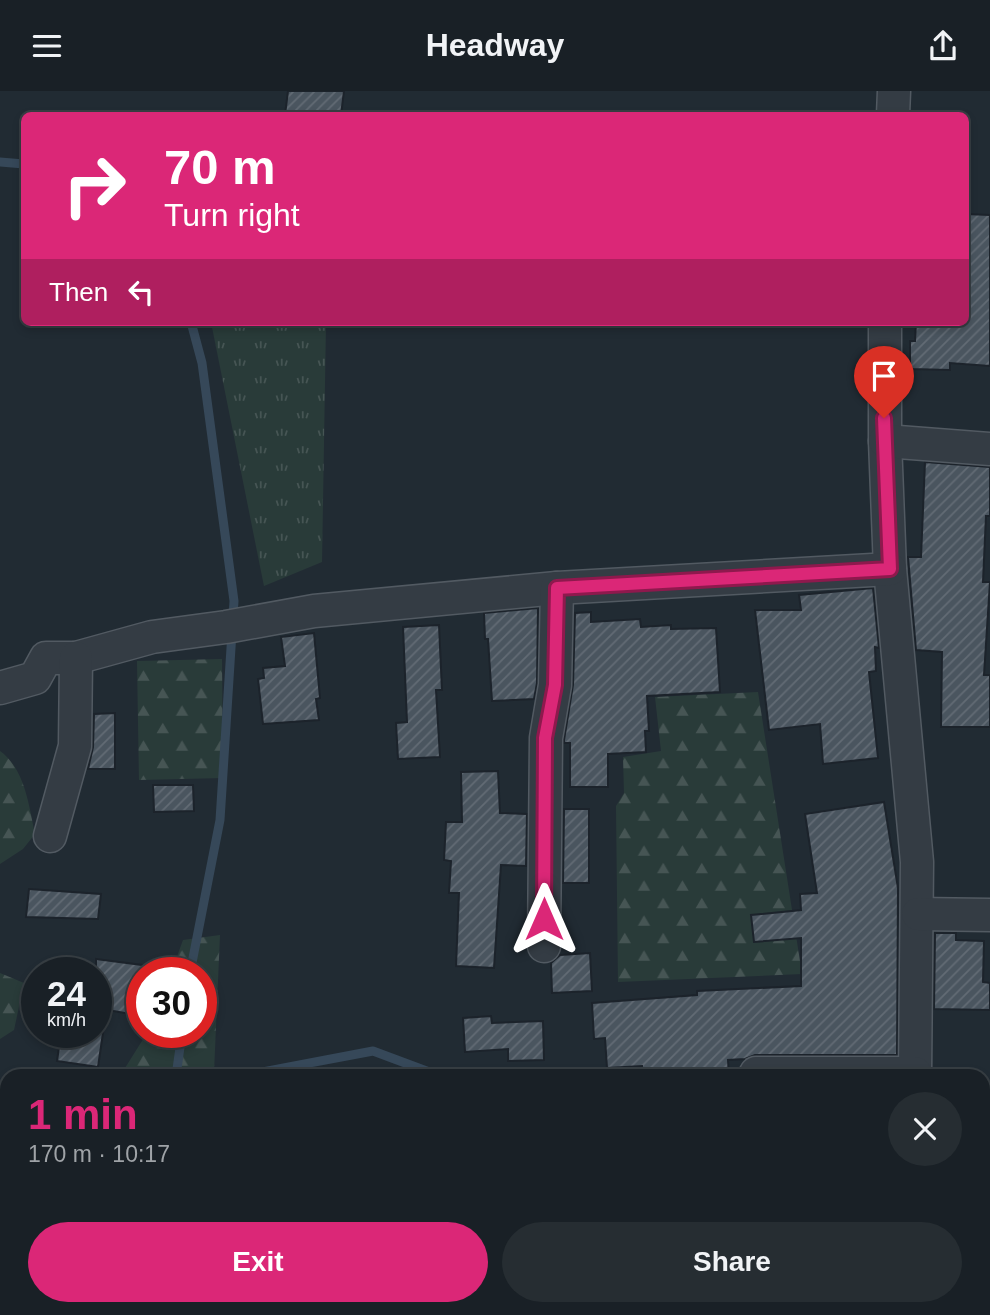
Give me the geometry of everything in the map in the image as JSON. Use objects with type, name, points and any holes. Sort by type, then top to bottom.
[{"type":"street","points":[[893,112],[894,91]]},
{"type":"street","points":[[884,326],[884,442],[890,569],[917,862],[915,1069]]},
{"type":"street","points":[[884,442],[990,449]]},
{"type":"street","points":[[0,688],[35,678],[46,658],[76,658],[152,637],[314,611],[557,588],[890,569]]},
{"type":"street","points":[[544,946],[545,738],[555,685],[557,588]]},
{"type":"street","points":[[50,836],[75,745],[76,658]]},
{"type":"street","points":[[918,914],[990,915]]},
{"type":"green space","points":[[212,326],[326,326],[322,562],[264,586]]},
{"type":"green space","points":[[222,659],[223,778],[139,780],[137,661]]},
{"type":"green space","points":[[758,692],[802,974],[618,982],[616,806],[624,793],[623,757],[661,751],[655,697]]},
{"type":"green space","points":[[0,751],[20,778],[35,834],[23,849],[0,864]]},
{"type":"green space","points":[[220,935],[217,1004],[217,957],[177,957],[183,940]]},
{"type":"green space","points":[[0,973],[21,982],[21,997],[14,1030],[0,1039]]},
{"type":"green space","points":[[138,1048],[215,1048],[214,1069],[124,1069]]},
{"type":"building","points":[[288,91],[344,91],[341,112],[285,112]]},
{"type":"building","points":[[969,214],[990,215],[990,366],[950,363],[950,370],[910,369],[910,341],[915,341],[916,326],[969,326]]},
{"type":"building","points":[[925,462],[990,467],[990,516],[986,516],[983,582],[990,582],[984,675],[990,675],[990,727],[941,727],[942,652],[916,650],[908,557],[921,557]]},
{"type":"building","points":[[873,588],[879,648],[875,647],[876,671],[869,672],[878,758],[823,764],[820,724],[769,730],[755,610],[801,610],[799,595]]},
{"type":"building","points":[[538,608],[537,683],[534,699],[492,701],[484,613]]},
{"type":"building","points":[[591,612],[591,622],[640,619],[641,627],[671,625],[671,629],[716,628],[720,692],[647,696],[649,731],[645,731],[646,752],[608,754],[608,787],[570,787],[570,743],[564,743],[564,740],[573,685],[575,613]]},
{"type":"building","points":[[439,625],[442,690],[436,690],[440,757],[398,759],[396,723],[407,722],[403,627]]},
{"type":"building","points":[[314,633],[320,698],[316,699],[319,720],[263,724],[258,679],[264,678],[263,668],[285,666],[281,637]]},
{"type":"building","points":[[115,713],[115,769],[88,769],[93,747],[94,714]]},
{"type":"building","points":[[498,771],[500,813],[527,814],[526,866],[501,865],[494,968],[456,966],[459,893],[449,893],[451,861],[444,860],[446,822],[462,822],[461,772]]},
{"type":"building","points":[[153,785],[193,785],[194,811],[154,812]]},
{"type":"building","points":[[884,802],[898,888],[897,1055],[755,1055],[745,1059],[728,1060],[729,1069],[642,1069],[642,1066],[607,1068],[605,1038],[594,1039],[592,1003],[697,995],[697,991],[801,986],[801,938],[754,942],[751,915],[801,910],[800,894],[817,893],[805,814]]},
{"type":"building","points":[[564,809],[589,809],[589,883],[563,883]]},
{"type":"building","points":[[29,889],[101,894],[98,919],[26,917]]},
{"type":"building","points":[[935,933],[956,933],[956,940],[984,941],[983,982],[990,983],[990,1010],[934,1009]]},
{"type":"building","points":[[590,953],[592,991],[552,993],[551,963],[560,955]]},
{"type":"building","points":[[112,961],[126,963],[126,1013],[112,1011]]},
{"type":"building","points":[[491,1016],[492,1023],[543,1021],[544,1060],[508,1061],[508,1049],[465,1052],[463,1018]]},
{"type":"building","points":[[59,1048],[101,1048],[98,1067],[57,1061]]},
{"type":"waterway","points":[[0,162],[21,164]]},
{"type":"waterway","points":[[192,326],[202,363],[234,601],[220,820],[193,957]]},
{"type":"waterway","points":[[177,1069],[180,1048]]},
{"type":"waterway","points":[[278,1069],[373,1051],[421,1069]]},
{"type":"route","points":[[544,919],[545,738],[555,685],[557,588],[890,569],[884,418]]}]
